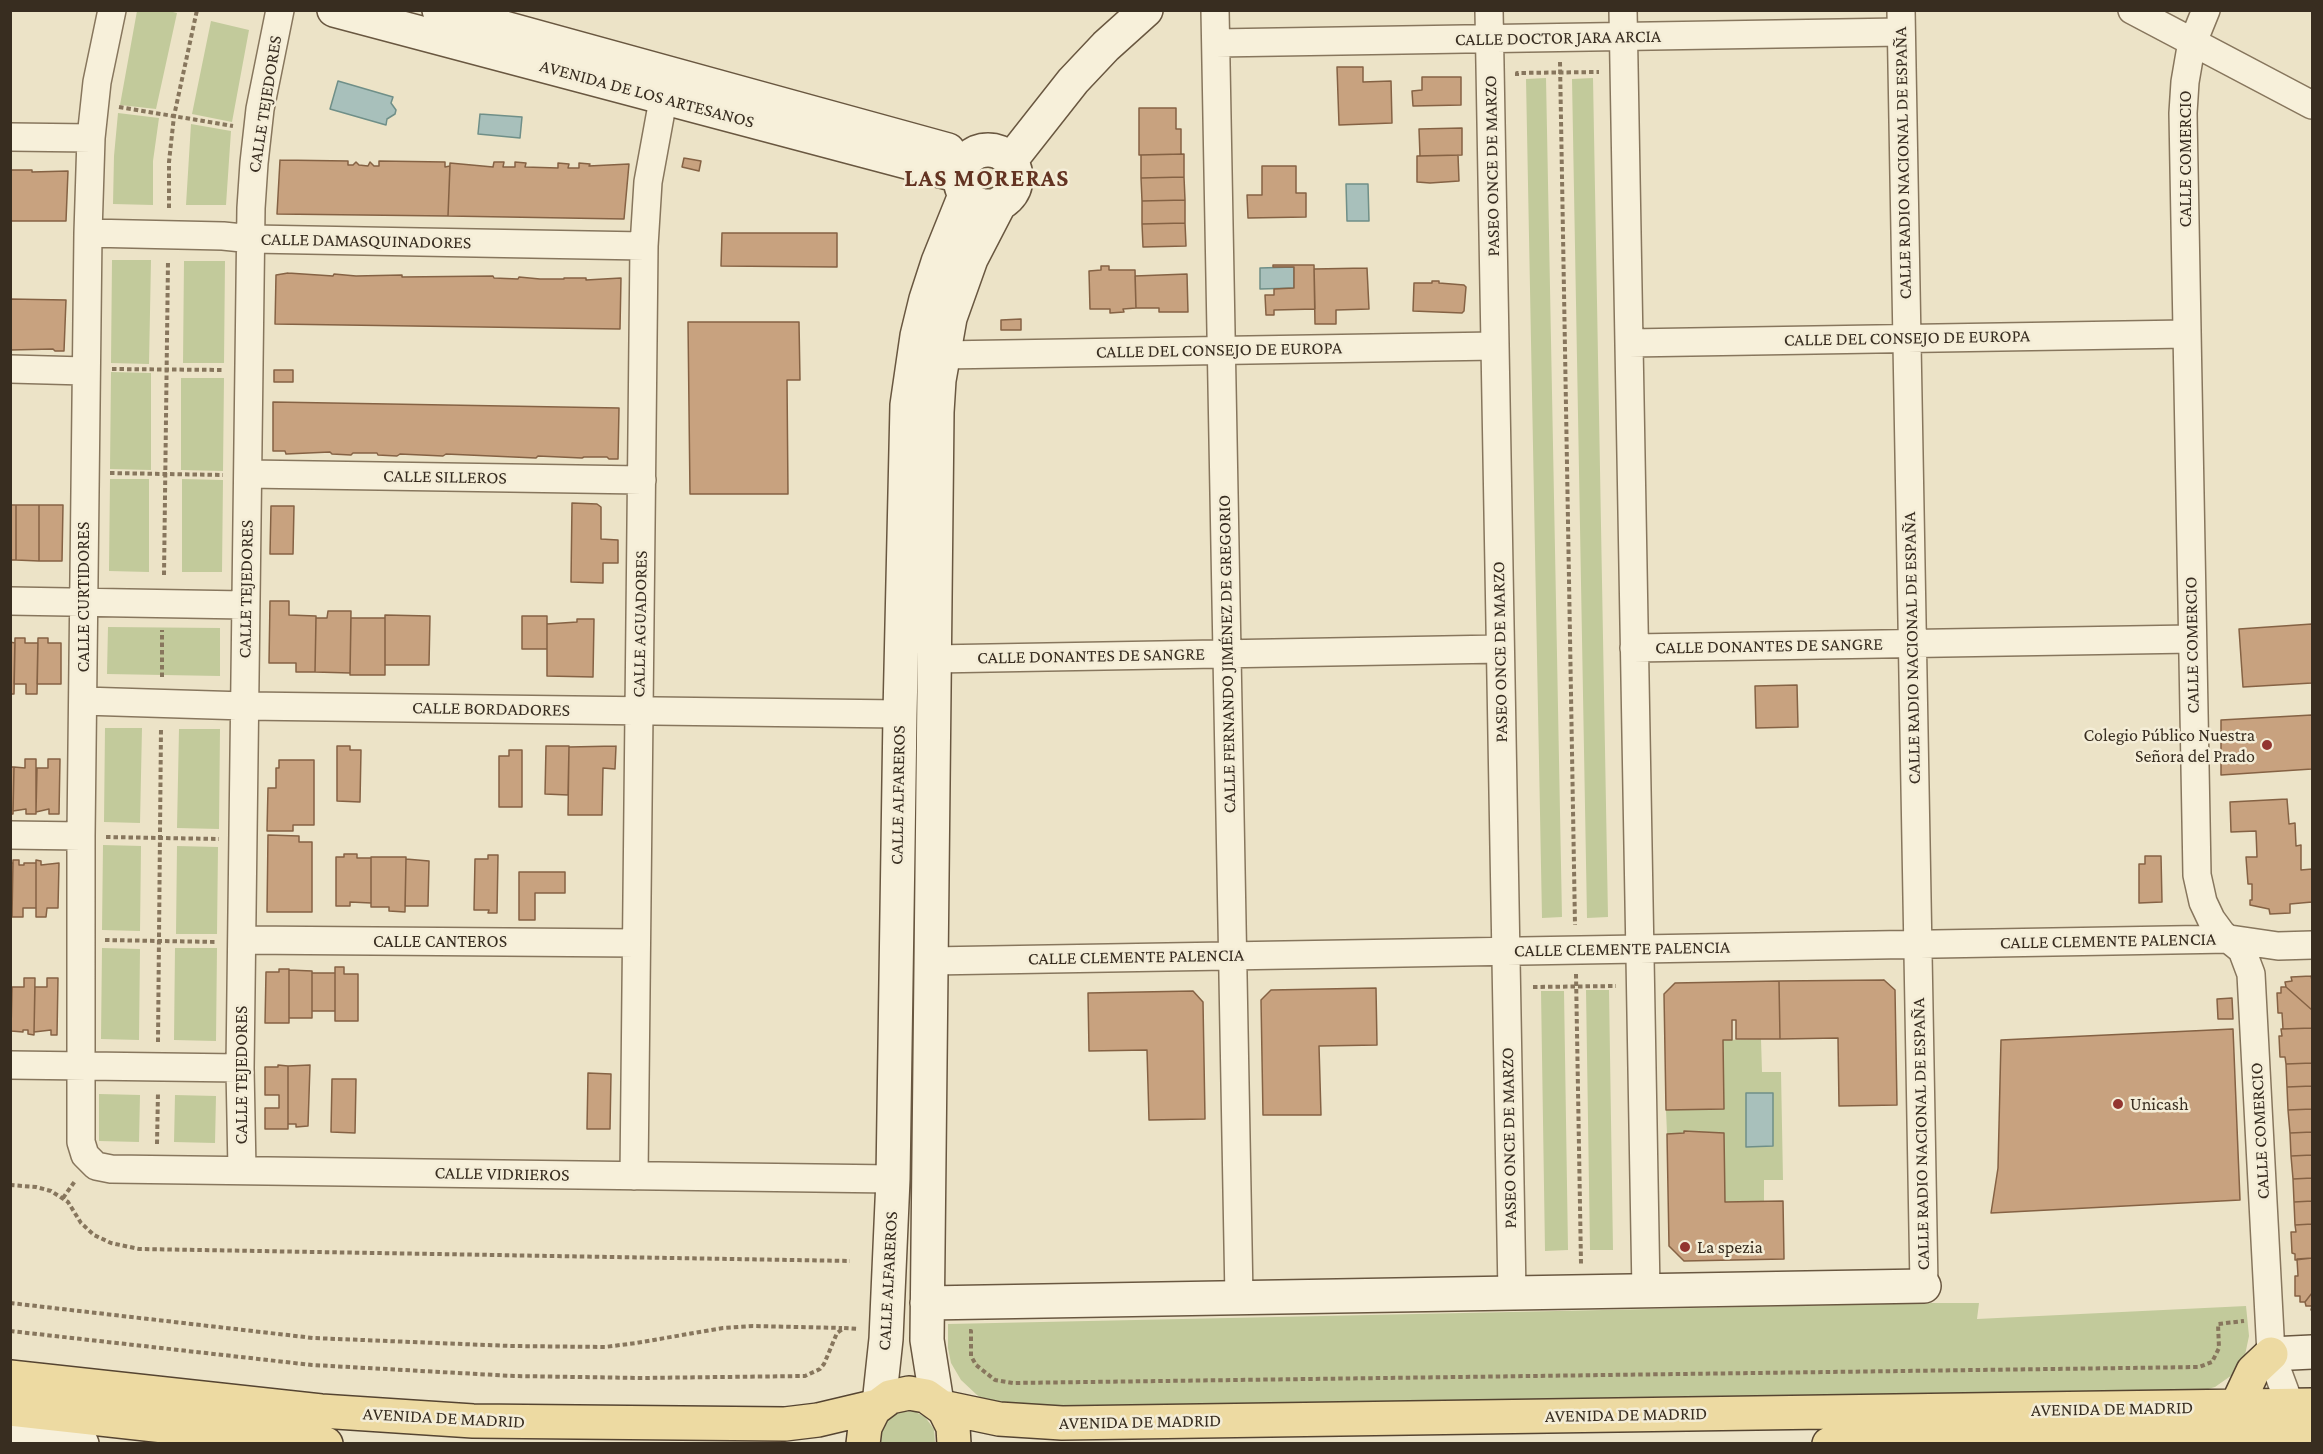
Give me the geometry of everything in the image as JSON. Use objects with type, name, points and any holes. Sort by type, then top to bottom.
[{"type":"main road","points":[[2236,1407],[2253,1371],[2271,1354]]},
{"type":"main road","name":"AVENIDA DE MADRID","points":[[10,1377],[321,1411],[473,1421],[785,1424],[818,1420],[878,1405],[890,1397],[909,1393],[923,1395],[939,1405],[999,1419],[1062,1423],[2301,1405]]},
{"type":"main road","points":[[863,1443],[866,1423],[878,1405]]},
{"type":"main road","points":[[939,1405],[952,1424],[954,1443]]},
{"type":"main road","points":[[10,1409],[326,1443]]},
{"type":"main road","name":"AVENIDA DE MADRID","points":[[1829,1443],[2172,1441],[2313,1435]]},
{"type":"street","name":"CALLE CURTIDORES","points":[[111,1169],[96,1166],[82,1149],[82,1066],[90,836],[83,701],[84,602],[96,370],[88,233],[91,138],[98,82],[112,10]]},
{"type":"street","name":"CALLE TEJEDORES","points":[[242,1170],[240,1068],[232,941],[245,706],[245,605],[237,474],[252,239],[254,163],[260,109],[280,10]]},
{"type":"street","name":"AVENIDA DE LOS ARTESANOS","points":[[334,10],[665,86]]},
{"type":"street","name":"AVENIDA DE LOS ARTESANOS","points":[[439,10],[665,86],[965,176]]},
{"type":"street","points":[[1010,161],[1073,81],[1146,10]]},
{"type":"street","name":"CALLE FERNANDO JIMÉNEZ DE GREGORIO","points":[[1215,10],[1239,1298]]},
{"type":"street","name":"PASEO ONCE DE MARZO","points":[[1489,10],[1512,1293]]},
{"type":"street","points":[[1623,10],[1646,1291]]},
{"type":"street","points":[[2132,10],[2313,105]]},
{"type":"street","name":"CALLE COMERCIO","points":[[2206,10],[2193,42],[2182,113],[2197,875],[2203,902],[2211,919],[2222,934],[2237,944],[2246,958],[2253,990],[2271,1354],[2301,1405]]},
{"type":"street","name":"CALLE DOCTOR JARA ARCIA","points":[[1216,43],[1623,37],[1901,21]]},
{"type":"street","name":"CALLE RADIO NACIONAL DE ESPAÑA","points":[[1901,21],[1924,1286]]},
{"type":"street","name":"CALLE AGUADORES","points":[[634,1176],[644,246],[648,182],[665,86]]},
{"type":"street","points":[[10,137],[91,138]]},
{"type":"street","points":[[991,150],[1005,155],[1010,161],[1015,171],[1014,187],[1009,196],[1000,203],[984,205],[973,202],[965,176],[977,152],[991,150]]},
{"type":"street","name":"CALLE ALFAREROS","points":[[878,1405],[886,1339],[893,1179],[905,436],[917,336],[965,176]]},
{"type":"street","name":"CALLE ALFAREROS","points":[[939,1405],[927,1340],[937,412],[939,380],[950,318],[971,259],[1000,203]]},
{"type":"street","name":"CALLE DAMASQUINADORES","points":[[88,233],[223,236],[252,239],[644,246]]},
{"type":"street","name":"CALLE DEL CONSEJO DE EUROPA","points":[[1629,343],[2186,334]]},
{"type":"street","name":"CALLE DEL CONSEJO DE EUROPA","points":[[943,355],[1495,345]]},
{"type":"street","points":[[10,369],[96,370]]},
{"type":"street","name":"CALLE SILLEROS","points":[[237,474],[642,480]]},
{"type":"street","points":[[10,601],[245,605]]},
{"type":"street","name":"CALLE DONANTES DE SANGRE","points":[[1634,648],[2192,639]]},
{"type":"street","name":"CALLE DONANTES DE SANGRE","points":[[934,659],[1500,649]]},
{"type":"street","name":"CALLE BORDADORES","points":[[83,701],[245,706],[900,714]]},
{"type":"street","points":[[10,835],[90,836]]},
{"type":"street","name":"CALLE CLEMENTE PALENCIA","points":[[931,961],[1506,951],[1570,939],[1640,949],[2230,939],[2278,946],[2313,945]]},
{"type":"street","name":"CALLE CANTEROS","points":[[232,941],[636,943]]},
{"type":"street","points":[[10,1065],[240,1068]]},
{"type":"street","name":"CALLE VIDRIEROS","points":[[111,1169],[893,1179]]},
{"type":"street","points":[[927,1303],[1924,1286]]},
{"type":"street","points":[[2271,1354],[2313,1352]]},
{"type":"street","points":[[10,1435],[82,1443]]},
{"type":"path","points":[[169,208],[169,162],[174,116],[196,10]]},
{"type":"path","points":[[1559,38],[1575,928],[1570,939],[1576,987],[1581,1266],[1570,1266]]},
{"type":"path","points":[[1518,85],[1517,73],[1624,71]]},
{"type":"path","points":[[115,107],[236,126]]},
{"type":"path","points":[[164,575],[168,257]]},
{"type":"path","points":[[96,370],[228,370]]},
{"type":"path","points":[[105,473],[237,474]]},
{"type":"path","points":[[162,677],[163,625]]},
{"type":"path","points":[[158,1043],[161,725]]},
{"type":"path","points":[[90,836],[222,839]]},
{"type":"path","points":[[99,940],[232,941]]},
{"type":"path","points":[[1507,988],[1640,986]]},
{"type":"path","points":[[157,1144],[158,1091]]},
{"type":"path","points":[[63,1198],[79,1176]]},
{"type":"path","points":[[10,1185],[40,1188],[63,1198],[87,1230],[111,1243],[139,1249],[850,1261]]},
{"type":"path","points":[[10,1303],[313,1338],[581,1348],[619,1345],[688,1333],[753,1326],[849,1328],[865,1330],[886,1339]]},
{"type":"path","points":[[927,1340],[971,1331],[971,1356],[976,1365],[995,1380],[1013,1383],[2121,1369],[2199,1367],[2212,1362],[2219,1348],[2218,1324],[2248,1321]]},
{"type":"path","points":[[10,1331],[312,1365],[514,1376],[641,1378],[805,1376],[820,1369],[827,1359],[834,1336],[840,1330],[849,1328]]},
{"type":"green space","points":[[137,11],[177,13],[156,109],[120,105]]},
{"type":"green space","points":[[211,21],[249,30],[232,122],[192,114]]},
{"type":"green space","points":[[1546,78],[1562,917],[1542,918],[1526,79]]},
{"type":"green space","points":[[1593,78],[1608,917],[1587,918],[1572,79]]},
{"type":"green space","points":[[118,113],[159,118],[153,161],[153,205],[113,204]]},
{"type":"green space","points":[[191,124],[231,131],[226,205],[186,205]]},
{"type":"green space","points":[[112,260],[151,260],[149,364],[111,363]]},
{"type":"green space","points":[[184,261],[225,261],[224,363],[183,363]]},
{"type":"green space","points":[[111,372],[151,373],[151,470],[110,469]]},
{"type":"green space","points":[[181,378],[224,378],[223,471],[181,470]]},
{"type":"green space","points":[[110,479],[149,479],[149,572],[109,571]]},
{"type":"green space","points":[[182,479],[223,480],[222,572],[182,572]]},
{"type":"green space","points":[[108,627],[220,628],[220,676],[107,674]]},
{"type":"green space","points":[[105,728],[142,728],[140,823],[104,822]]},
{"type":"green space","points":[[179,729],[220,729],[219,829],[177,828]]},
{"type":"green space","points":[[103,845],[141,846],[140,931],[102,930]]},
{"type":"green space","points":[[177,846],[218,847],[217,934],[176,934]]},
{"type":"green space","points":[[102,948],[140,949],[139,1040],[101,1039]]},
{"type":"green space","points":[[175,948],[217,948],[216,1041],[174,1040]]},
{"type":"green space","points":[[1586,990],[1609,990],[1613,1250],[1590,1250]]},
{"type":"green space","points":[[1541,991],[1564,991],[1568,1250],[1545,1251]]},
{"type":"green space","points":[[1761,1039],[1762,1072],[1781,1072],[1783,1180],[1764,1180],[1764,1201],[1725,1202],[1724,1133],[1685,1131],[1684,1133],[1667,1134],[1666,1110],[1724,1109],[1723,1040]]},
{"type":"green space","points":[[99,1094],[140,1095],[139,1142],[99,1141]]},
{"type":"green space","points":[[175,1095],[216,1096],[215,1143],[174,1142]]},
{"type":"green space","points":[[1979,1303],[1977,1319],[2246,1306],[2249,1336],[2245,1355],[2232,1375],[2215,1387],[2198,1392],[1019,1408],[995,1406],[977,1395],[961,1380],[951,1363],[948,1348],[948,1324]]},
{"type":"green space","points":[[902,1411],[916,1412],[925,1417],[934,1429],[935,1443],[880,1443],[881,1429],[885,1423]]},
{"type":"water","points":[[338,81],[393,97],[391,103],[396,110],[395,114],[387,119],[386,125],[330,109]]},
{"type":"water","points":[[480,114],[522,117],[520,138],[478,134]]},
{"type":"water","points":[[1346,184],[1368,184],[1369,221],[1347,221]]},
{"type":"water","points":[[1294,267],[1294,288],[1260,289],[1260,268]]},
{"type":"water","points":[[1746,1093],[1773,1093],[1773,1146],[1746,1147]]},
{"type":"building","points":[[1337,67],[1363,67],[1363,82],[1391,81],[1392,123],[1339,125]]},
{"type":"building","points":[[1422,77],[1461,77],[1461,105],[1413,106],[1412,91],[1422,90]]},
{"type":"building","points":[[1139,108],[1176,108],[1176,129],[1181,129],[1181,154],[1139,155]]},
{"type":"building","points":[[1462,128],[1462,155],[1420,156],[1419,129]]},
{"type":"building","points":[[1184,154],[1184,177],[1141,178],[1141,155]]},
{"type":"building","points":[[1458,155],[1459,181],[1417,182],[1417,156]]},
{"type":"building","points":[[684,158],[701,161],[699,171],[682,167]]},
{"type":"building","points":[[280,160],[348,161],[348,165],[356,162],[359,165],[368,166],[370,162],[374,166],[379,166],[379,161],[445,162],[445,167],[450,166],[448,216],[277,214]]},
{"type":"building","points":[[494,162],[504,162],[503,167],[515,167],[515,162],[526,163],[525,167],[558,168],[558,163],[569,164],[568,168],[579,168],[579,163],[590,164],[589,166],[629,164],[624,219],[448,216],[450,163],[493,167]]},
{"type":"building","points":[[1262,166],[1296,166],[1296,193],[1306,193],[1306,217],[1248,218],[1247,195],[1262,195]]},
{"type":"building","points":[[10,170],[68,171],[66,221],[10,221]]},
{"type":"building","points":[[1184,177],[1185,200],[1142,201],[1141,178]]},
{"type":"building","points":[[1185,200],[1185,223],[1142,224],[1142,201]]},
{"type":"building","points":[[1185,223],[1186,246],[1143,247],[1142,224]]},
{"type":"building","points":[[722,233],[837,233],[837,267],[721,266]]},
{"type":"building","points":[[1273,265],[1314,265],[1315,309],[1274,310],[1274,315],[1266,315],[1265,295],[1274,295],[1274,289],[1294,288],[1294,267],[1273,267]]},
{"type":"building","points":[[1101,266],[1109,266],[1109,270],[1135,270],[1136,308],[1110,313],[1110,309],[1090,309],[1089,271],[1101,270]]},
{"type":"building","points":[[1367,268],[1369,309],[1336,310],[1336,324],[1315,324],[1314,269]]},
{"type":"building","points":[[288,273],[333,276],[334,274],[402,275],[402,277],[493,276],[494,278],[518,279],[519,277],[586,278],[586,280],[621,278],[620,329],[275,324],[276,275]]},
{"type":"building","points":[[1187,274],[1188,312],[1159,312],[1159,308],[1136,308],[1135,276]]},
{"type":"building","points":[[1432,281],[1466,287],[1462,313],[1413,311],[1414,283],[1432,283]]},
{"type":"building","points":[[10,299],[66,300],[64,351],[10,350]]},
{"type":"building","points":[[1021,319],[1021,330],[1001,330],[1001,320]]},
{"type":"building","points":[[688,322],[799,322],[800,380],[787,380],[788,494],[690,494]]},
{"type":"building","points":[[274,370],[293,370],[293,382],[274,382]]},
{"type":"building","points":[[273,402],[619,408],[618,459],[446,454],[443,456],[400,454],[397,456],[353,453],[351,455],[330,452],[286,454],[285,451],[273,451]]},
{"type":"building","points":[[572,503],[597,504],[601,507],[601,539],[618,540],[618,563],[603,563],[603,583],[571,582]]},
{"type":"building","points":[[10,505],[16,505],[16,560],[10,560]]},
{"type":"building","points":[[16,505],[39,505],[39,561],[16,560]]},
{"type":"building","points":[[39,505],[63,505],[62,561],[39,561]]},
{"type":"building","points":[[271,506],[294,506],[293,554],[270,554]]},
{"type":"building","points":[[270,601],[289,601],[289,615],[316,616],[315,672],[296,672],[296,663],[269,663]]},
{"type":"building","points":[[328,611],[351,611],[350,673],[315,672],[316,618],[327,618]]},
{"type":"building","points":[[385,615],[430,616],[429,665],[385,665]]},
{"type":"building","points":[[522,616],[547,616],[547,649],[522,649]]},
{"type":"building","points":[[351,618],[385,618],[385,675],[350,675]]},
{"type":"building","points":[[577,619],[594,619],[593,677],[547,676],[547,624],[577,622]]},
{"type":"building","name":"Colegio Público Nuestra Señora del Prado","points":[[2312,624],[2312,683],[2243,687],[2239,629]]},
{"type":"building","points":[[15,638],[25,638],[25,643],[38,643],[37,694],[26,694],[26,684],[14,684]]},
{"type":"building","points":[[38,638],[48,638],[48,643],[61,643],[61,684],[37,684]]},
{"type":"building","points":[[10,642],[15,643],[14,694],[10,694]]},
{"type":"building","points":[[1797,685],[1798,727],[1756,728],[1755,686]]},
{"type":"building","name":"Colegio Público Nuestra Señora del Prado","points":[[2312,715],[2312,769],[2221,775],[2221,720]]},
{"type":"building","points":[[337,746],[350,746],[350,750],[361,750],[360,802],[337,801]]},
{"type":"building","points":[[546,746],[569,746],[568,795],[545,794]]},
{"type":"building","points":[[616,746],[615,769],[603,768],[602,815],[568,815],[569,747]]},
{"type":"building","points":[[509,750],[522,750],[522,807],[499,807],[499,756],[509,756]]},
{"type":"building","points":[[25,759],[36,759],[36,814],[26,814],[26,809],[13,811],[14,767],[25,768]]},
{"type":"building","points":[[48,759],[60,759],[59,814],[49,814],[49,809],[36,812],[37,768],[48,768]]},
{"type":"building","points":[[279,760],[314,760],[314,825],[293,825],[293,831],[267,831],[268,788],[276,788],[276,768],[279,768]]},
{"type":"building","points":[[10,767],[14,767],[13,814],[10,814]]},
{"type":"building","points":[[2287,799],[2289,824],[2295,823],[2296,846],[2301,845],[2301,870],[2312,869],[2312,902],[2290,904],[2290,913],[2270,914],[2269,909],[2250,905],[2252,884],[2248,884],[2246,857],[2257,857],[2256,831],[2231,832],[2230,802]]},
{"type":"building","points":[[268,835],[299,836],[299,842],[312,842],[312,912],[267,912]]},
{"type":"building","points":[[344,854],[357,854],[357,858],[371,858],[371,903],[350,902],[350,906],[336,906],[336,857],[344,857]]},
{"type":"building","points":[[488,855],[498,855],[497,913],[488,913],[489,910],[474,910],[475,859],[488,859]]},
{"type":"building","points":[[2145,856],[2161,856],[2162,902],[2139,903],[2139,864],[2145,864]]},
{"type":"building","points":[[371,857],[406,857],[405,912],[389,911],[389,907],[371,907]]},
{"type":"building","points":[[406,859],[429,861],[428,906],[405,906]]},
{"type":"building","points":[[13,860],[19,860],[19,865],[36,863],[36,908],[23,908],[23,917],[12,917]]},
{"type":"building","points":[[36,860],[41,861],[41,865],[59,863],[58,908],[47,908],[46,917],[36,917]]},
{"type":"building","points":[[10,863],[13,863],[12,908],[10,908]]},
{"type":"building","points":[[519,872],[565,872],[565,893],[535,893],[535,920],[519,920]]},
{"type":"building","points":[[335,967],[344,967],[344,974],[358,974],[358,1021],[335,1021]]},
{"type":"building","points":[[279,969],[289,969],[289,1023],[265,1023],[266,972],[279,972]]},
{"type":"building","points":[[289,970],[312,971],[312,1018],[289,1018]]},
{"type":"building","points":[[312,973],[335,973],[335,1011],[312,1011]]},
{"type":"building","points":[[2311,976],[2312,1010],[2286,987],[2285,982],[2292,981],[2291,977]]},
{"type":"building","points":[[24,978],[35,978],[34,1035],[28,1034],[28,1030],[11,1031],[12,987],[24,987]]},
{"type":"building","points":[[47,978],[58,978],[57,1035],[51,1035],[51,1030],[34,1032],[35,987],[47,987]]},
{"type":"building","points":[[1884,980],[1895,990],[1897,1105],[1839,1106],[1838,1038],[1780,1039],[1779,981]]},
{"type":"building","points":[[1779,981],[1780,1039],[1736,1039],[1736,1020],[1732,1020],[1732,1040],[1723,1040],[1724,1109],[1666,1110],[1664,994],[1675,983]]},
{"type":"building","points":[[2281,987],[2286,987],[2312,1010],[2312,1028],[2283,1029],[2282,1013],[2278,1013],[2277,993],[2281,993]]},
{"type":"building","points":[[1376,988],[1377,1045],[1319,1046],[1321,1115],[1263,1115],[1261,1000],[1271,990]]},
{"type":"building","points":[[1193,991],[1203,1002],[1205,1119],[1149,1120],[1147,1050],[1089,1051],[1088,993]]},
{"type":"building","points":[[2232,998],[2233,1019],[2218,1019],[2217,999]]},
{"type":"building","points":[[2312,1028],[2312,1063],[2286,1064],[2285,1057],[2280,1057],[2281,1029]]},
{"type":"building","name":"Unicash","points":[[2233,1029],[2240,1200],[1991,1213],[1998,1168],[2001,1040]]},
{"type":"building","points":[[2312,1063],[2312,1086],[2287,1087],[2286,1064]]},
{"type":"building","points":[[278,1065],[288,1066],[288,1129],[265,1129],[265,1108],[279,1108],[279,1095],[265,1095],[265,1067],[278,1067]]},
{"type":"building","points":[[310,1065],[308,1126],[296,1127],[296,1124],[288,1124],[288,1066]]},
{"type":"building","points":[[588,1073],[611,1074],[610,1129],[587,1129]]},
{"type":"building","points":[[332,1079],[356,1079],[355,1133],[331,1132]]},
{"type":"building","points":[[2312,1086],[2312,1109],[2288,1110],[2287,1087]]},
{"type":"building","points":[[2312,1109],[2312,1132],[2290,1133],[2288,1110]]},
{"type":"building","points":[[1684,1131],[1724,1133],[1725,1202],[1783,1201],[1784,1259],[1684,1261],[1669,1246],[1667,1134],[1684,1133]]},
{"type":"building","points":[[2312,1132],[2312,1155],[2291,1156],[2290,1133]]},
{"type":"building","points":[[2312,1155],[2312,1178],[2293,1179],[2291,1156]]},
{"type":"building","points":[[2312,1178],[2312,1201],[2294,1202],[2293,1179]]},
{"type":"building","points":[[2312,1201],[2312,1224],[2295,1225],[2294,1202]]},
{"type":"building","points":[[2312,1224],[2312,1258],[2295,1260],[2295,1254],[2292,1253],[2291,1232],[2296,1232],[2295,1225]]},
{"type":"building","points":[[2312,1258],[2312,1293],[2305,1302],[2300,1302],[2300,1296],[2295,1296],[2295,1276],[2298,1276],[2297,1259]]},
{"type":"building","points":[[2312,1293],[2312,1306],[2306,1306],[2305,1302]]},
{"type":"place","name":"Colegio Público Nuestra Señora del Prado","points":[[2267,745]]},
{"type":"place","name":"Unicash","points":[[2118,1104]]},
{"type":"place","name":"La spezia","points":[[1685,1247]]},
{"type":"district","name":"LAS MORERAS","points":[[987,179]]}]
